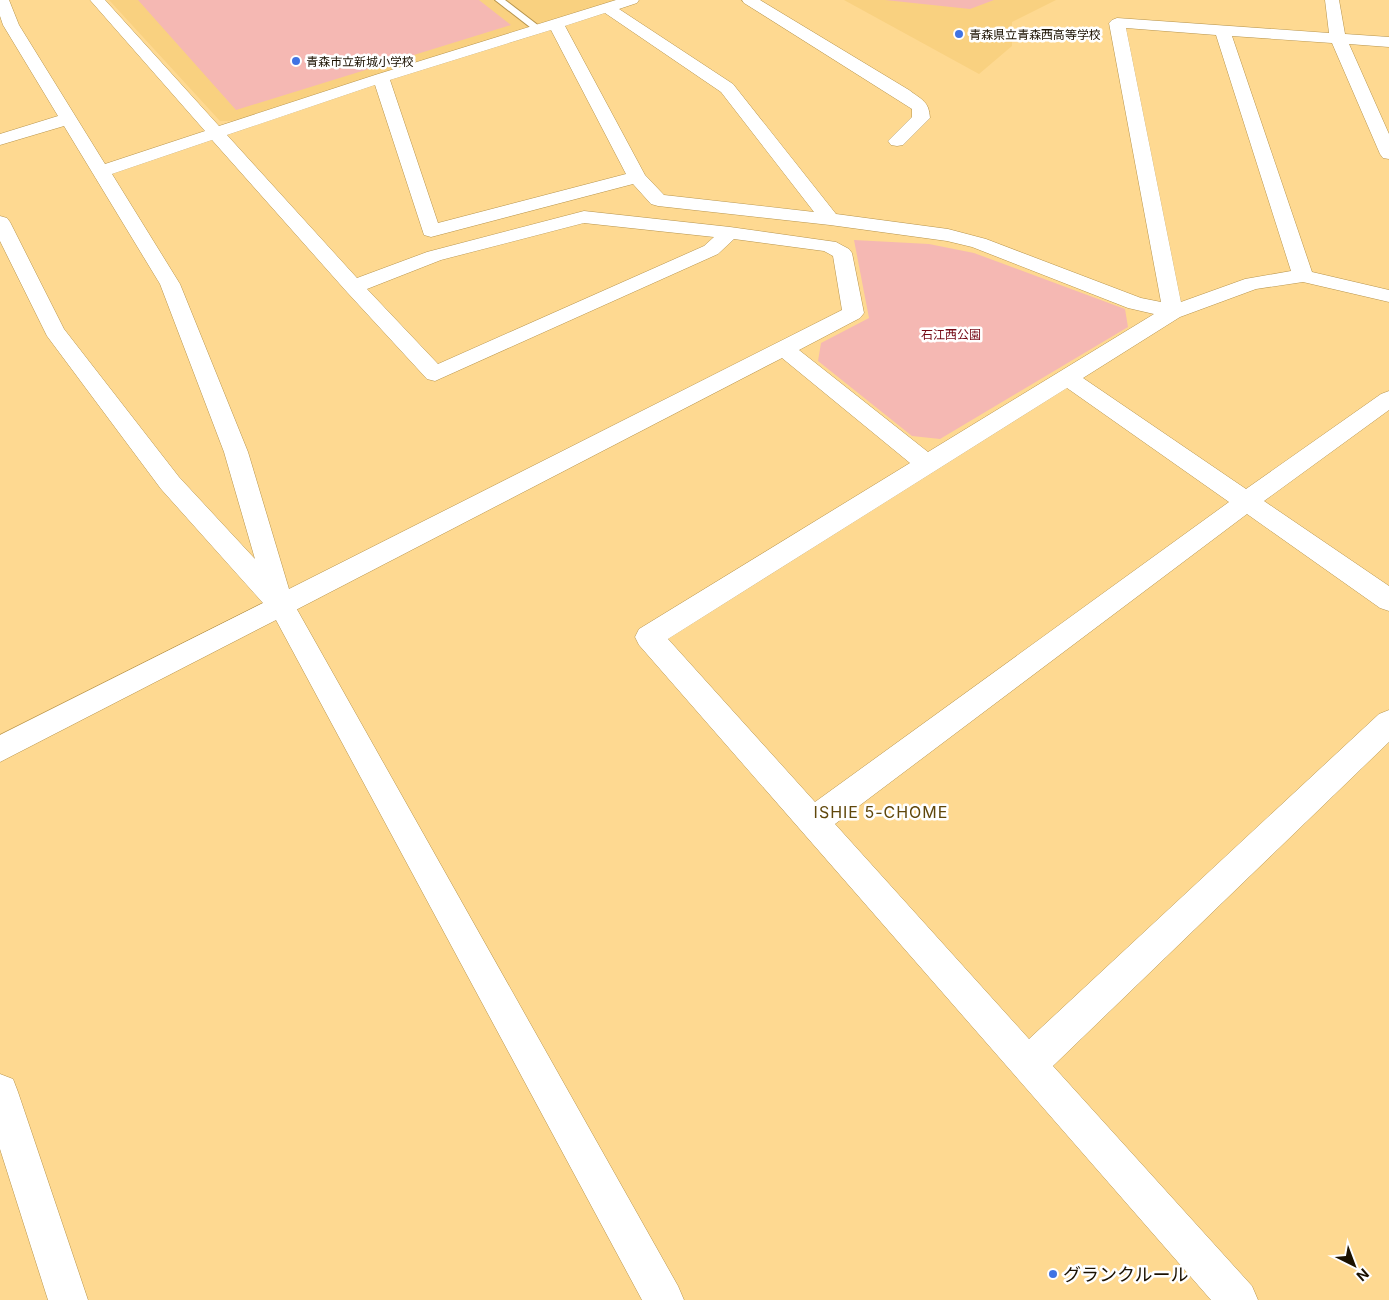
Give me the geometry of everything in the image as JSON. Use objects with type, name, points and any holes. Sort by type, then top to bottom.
[{"type":"street","points":[[2,0],[11,25],[170,284],[236,452],[281,605],[664,1300]]},
{"type":"street","points":[[97,0],[353,287],[435,374],[711,250],[730,233]]},
{"type":"street","points":[[100,172],[381,78],[630,0]]},
{"type":"street","points":[[749,0],[903,94],[921,107],[921,118],[897,141]]},
{"type":"street","points":[[1332,0],[1338,38],[1389,154]]},
{"type":"street","points":[[608,8],[727,88],[830,219]]},
{"type":"street","points":[[1173,312],[1117,23],[1389,42]]},
{"type":"street","points":[[547,27],[637,177],[658,200],[830,219],[948,236],[979,243],[1135,303],[1173,312]]},
{"type":"street","points":[[1222,29],[1303,276]]},
{"type":"street","points":[[381,78],[431,231],[637,177]]},
{"type":"street","points":[[0,140],[68,119]]},
{"type":"street","points":[[0,749],[853,313],[842,253],[829,246],[584,216],[434,256],[353,287]]},
{"type":"street","points":[[0,222],[55,331],[170,483],[281,605]]},
{"type":"street","points":[[1238,1300],[649,638],[1173,312],[1252,283],[1303,276],[1389,296]]},
{"type":"street","points":[[784,349],[927,464]]},
{"type":"street","points":[[1066,377],[1389,600]]},
{"type":"street","points":[[813,822],[1246,502],[1389,399]]},
{"type":"street","points":[[1028,1064],[1389,723]]},
{"type":"street","points":[[0,1092],[68,1300]]},
{"type":"lane","points":[[499,0],[547,27]]},
{"type":"shaded area","name":"青森市立新城小学校","points":[[109,0],[622,0],[232,121],[220,121]]},
{"type":"shaded area","name":"青森県立青森西高等学校","points":[[844,0],[1056,0],[1012,22],[1012,46],[979,74]]},
{"type":"green space","name":"青森市立新城小学校","points":[[138,0],[479,0],[511,25],[236,110]]},
{"type":"green space","points":[[885,0],[994,0],[970,9]]},
{"type":"green space","name":"石江西公園","points":[[854,240],[929,244],[974,253],[1125,309],[1128,327],[940,439],[912,436],[818,361],[821,343],[869,318]]},
{"type":"place","name":"青森県立青森西高等学校","points":[[959,34]]},
{"type":"place","name":"青森市立新城小学校","points":[[296,61]]},
{"type":"place","name":"グランクルール","points":[[1053,1274]]},
{"type":"district","name":"ISHIE 5-CHOME","points":[[881,812]]}]
